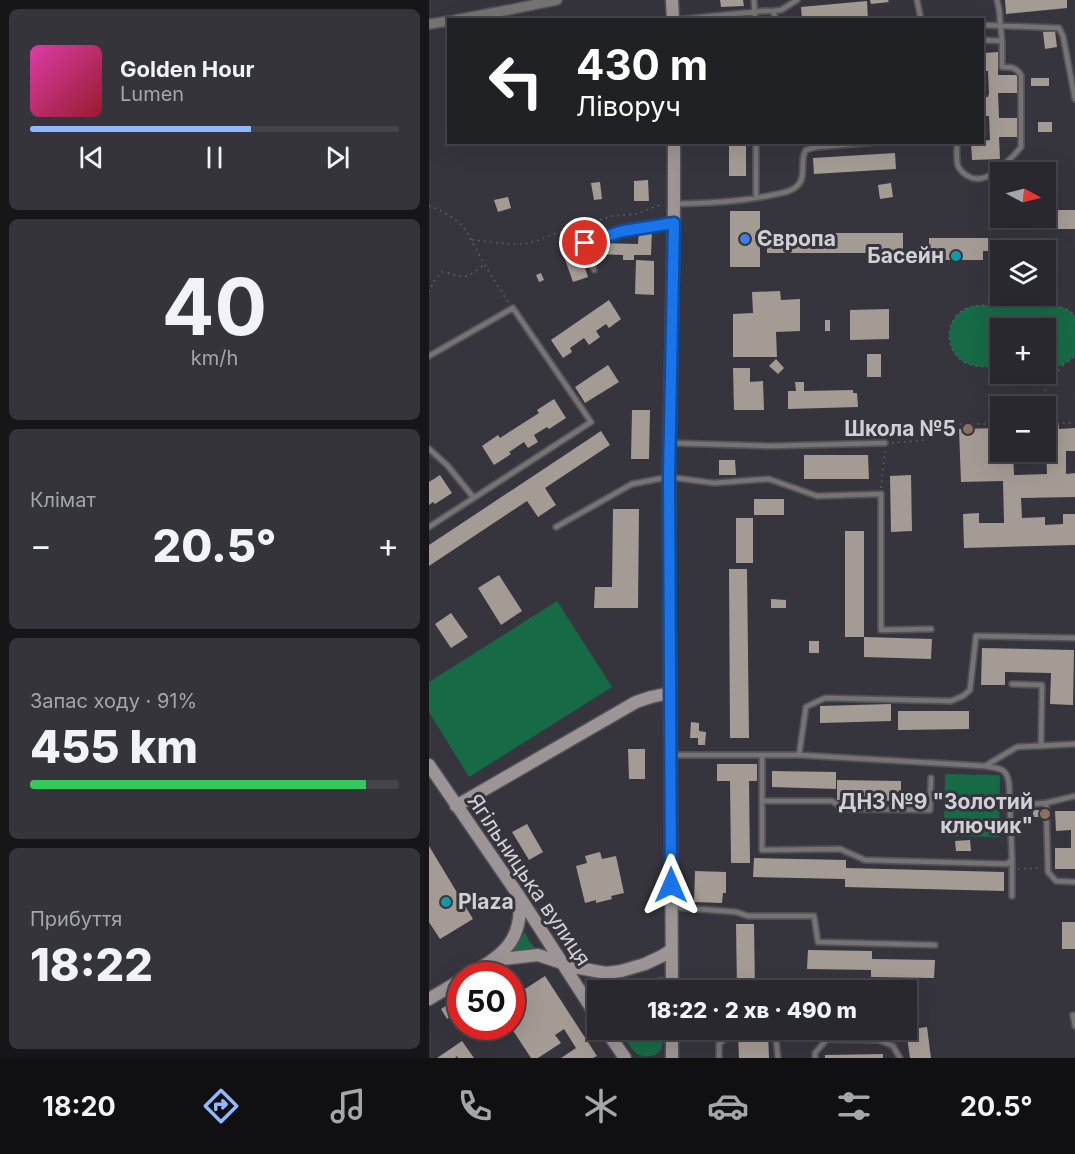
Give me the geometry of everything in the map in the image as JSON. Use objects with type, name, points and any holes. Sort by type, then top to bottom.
[{"type":"main road","points":[[672,0],[673,18]]},
{"type":"main road","points":[[672,980],[669,477],[674,223],[668,204],[674,144]]},
{"type":"main road","points":[[456,806],[636,702],[670,693]]},
{"type":"main road","name":"Ягільницька вулиця","points":[[429,765],[519,896],[587,1001]]},
{"type":"main road","points":[[490,962],[513,939],[519,925],[521,911],[519,896]]},
{"type":"main road","points":[[493,960],[535,955],[589,971],[613,973],[645,964],[671,950]]},
{"type":"main road","points":[[430,997],[447,988]]},
{"type":"main road","points":[[613,1040],[625,1058]]},
{"type":"main road","points":[[672,1040],[672,1058]]},
{"type":"street","points":[[463,18],[518,4],[557,0]]},
{"type":"street","points":[[429,24],[447,21]]},
{"type":"lane","points":[[754,0],[755,18]]},
{"type":"lane","points":[[691,18],[781,10],[797,0]]},
{"type":"lane","points":[[917,0],[921,18]]},
{"type":"lane","points":[[957,144],[959,168],[969,177],[976,179],[996,172],[1021,147],[1021,75],[1012,67],[1002,67],[1002,41],[997,0]]},
{"type":"lane","points":[[773,11],[775,18]]},
{"type":"lane","points":[[984,25],[1059,28],[1063,36],[1075,99]]},
{"type":"lane","points":[[984,40],[1002,41]]},
{"type":"lane","points":[[756,144],[756,198]]},
{"type":"lane","points":[[668,204],[721,203],[787,191],[799,185],[802,178],[803,155],[808,148],[855,144]]},
{"type":"lane","points":[[594,270],[585,243],[623,231],[674,223]]},
{"type":"lane","points":[[429,356],[513,308],[591,422],[429,527]]},
{"type":"lane","points":[[670,443],[769,446],[885,443]]},
{"type":"lane","points":[[429,448],[447,465],[474,498]]},
{"type":"lane","points":[[556,527],[632,484],[669,477],[714,483],[769,479],[817,496],[881,494],[881,630],[931,629]]},
{"type":"lane","points":[[799,755],[806,707],[825,698],[951,701],[970,690],[976,636],[1075,638]]},
{"type":"lane","points":[[1012,684],[1042,685],[1041,746]]},
{"type":"lane","points":[[985,766],[1017,747],[1075,744]]},
{"type":"lane","points":[[671,755],[799,755],[985,766],[1003,770],[1007,774],[1012,896]]},
{"type":"lane","points":[[762,755],[762,850],[840,849],[865,860],[1007,864],[1012,859]]},
{"type":"lane","points":[[762,801],[832,801],[849,809],[930,810],[931,778]]},
{"type":"lane","points":[[1009,806],[1046,803],[1075,796]]},
{"type":"lane","points":[[1046,803],[1048,872],[1056,881],[1075,882]]},
{"type":"lane","points":[[671,907],[737,912],[748,916],[814,916],[818,942],[935,945]]},
{"type":"lane","points":[[1073,1015],[1075,1026]]},
{"type":"lane","points":[[815,1058],[815,1053],[827,1039],[879,1040],[894,1046],[900,1058]]},
{"type":"lane","points":[[719,1058],[719,1044],[724,1040]]},
{"type":"lane","points":[[776,1040],[778,1058]]},
{"type":"path","points":[[472,240],[532,243],[612,216],[637,214],[668,204]]},
{"type":"path","points":[[429,206],[459,222],[513,308]]},
{"type":"path","points":[[429,292],[434,281],[442,272],[467,276],[485,264]]},
{"type":"path","points":[[990,366],[970,365],[961,361],[954,354],[950,345],[950,326],[961,311],[981,305],[1052,305],[1063,307],[1075,316]]},
{"type":"path","points":[[1056,365],[1063,364],[1075,355]]},
{"type":"path","points":[[1041,396],[1063,364]]},
{"type":"path","points":[[1056,423],[1075,423]]},
{"type":"path","points":[[881,494],[885,443],[924,440],[952,424],[990,424]]},
{"type":"path","points":[[1012,869],[1047,868]]},
{"type":"green space","points":[[990,305],[1062,307],[1075,316],[1075,355],[1069,361],[1056,366],[1056,318],[990,318],[990,367],[968,364],[955,354],[949,339],[956,316],[971,307]]},
{"type":"green space","points":[[557,601],[612,687],[469,777],[429,712],[429,682]]},
{"type":"green space","points":[[945,774],[1000,775],[999,837],[944,836]]},
{"type":"green space","points":[[525,932],[535,948],[512,951]]},
{"type":"green space","points":[[663,976],[663,980],[646,980]]},
{"type":"green space","points":[[626,1040],[663,1040],[661,1050],[655,1055],[643,1056],[631,1048]]},
{"type":"building","points":[[720,0],[743,0],[744,6],[721,7]]},
{"type":"building","points":[[870,0],[888,0],[889,2],[871,4]]},
{"type":"building","points":[[1005,0],[1067,0],[1067,8],[1006,14]]},
{"type":"building","points":[[867,1],[868,18],[802,18],[801,7]]},
{"type":"building","points":[[1055,31],[1057,47],[1045,49],[1043,32]]},
{"type":"building","points":[[998,52],[998,75],[1017,75],[1017,93],[998,93],[999,118],[1017,118],[1017,137],[999,137],[1000,159],[972,160],[971,144],[984,144],[984,141],[990,140],[989,116],[984,116],[984,97],[988,97],[989,93],[988,71],[984,71],[984,53]]},
{"type":"building","points":[[1031,78],[1049,78],[1049,86],[1031,86]]},
{"type":"building","points":[[1038,122],[1052,122],[1052,132],[1038,132]]},
{"type":"building","points":[[729,144],[746,144],[746,176],[729,176]]},
{"type":"building","points":[[895,153],[896,169],[814,174],[813,158]]},
{"type":"building","points":[[648,180],[649,201],[634,201],[634,181]]},
{"type":"building","points":[[600,182],[602,199],[594,200],[591,183]]},
{"type":"building","points":[[891,183],[893,197],[880,199],[878,185]]},
{"type":"building","points":[[508,197],[511,208],[498,212],[494,200]]},
{"type":"building","points":[[1056,210],[1075,210],[1075,229],[1050,229],[1056,228]]},
{"type":"building","name":"Європа","points":[[730,211],[760,211],[760,267],[730,267]]},
{"type":"building","points":[[599,221],[603,232],[570,244],[566,232]]},
{"type":"building","points":[[639,230],[652,230],[651,255],[634,255],[634,260],[623,260],[623,255],[596,254],[597,243],[638,244]]},
{"type":"building","points":[[767,233],[903,233],[903,253],[767,253]]},
{"type":"building","name":"Басейн","points":[[929,238],[1013,238],[1013,240],[990,240],[990,251],[983,251],[983,260],[929,260]]},
{"type":"building","points":[[578,246],[588,277],[573,282],[562,251]]},
{"type":"building","points":[[636,260],[654,261],[654,295],[635,294]]},
{"type":"building","points":[[541,273],[544,280],[539,282],[536,275]]},
{"type":"building","points":[[780,291],[781,300],[800,299],[800,331],[776,332],[777,357],[733,357],[733,314],[753,313],[752,292]]},
{"type":"building","points":[[609,300],[621,319],[609,328],[606,324],[596,331],[600,337],[589,345],[584,338],[570,348],[572,352],[563,358],[551,340]]},
{"type":"building","points":[[889,309],[889,339],[850,340],[850,310]]},
{"type":"building","points":[[825,320],[830,320],[830,331],[825,331]]},
{"type":"building","points":[[867,354],[881,354],[881,377],[867,377]]},
{"type":"building","points":[[776,359],[784,368],[778,374],[769,366]]},
{"type":"building","points":[[608,365],[619,382],[585,403],[575,387]]},
{"type":"building","points":[[733,368],[750,368],[750,382],[763,381],[764,410],[734,410]]},
{"type":"building","points":[[795,382],[804,382],[804,391],[853,390],[853,393],[857,393],[858,407],[788,409],[788,391],[796,391]]},
{"type":"building","points":[[554,399],[566,418],[534,435],[538,442],[528,448],[524,442],[494,465],[482,446],[498,435],[500,438],[539,413],[537,410]]},
{"type":"building","points":[[632,410],[650,410],[649,459],[631,459]]},
{"type":"building","points":[[1056,421],[1058,421],[1059,429],[1075,428],[1075,451],[1066,451],[1066,474],[1075,473],[1075,497],[1021,498],[1022,518],[1045,517],[1045,525],[1063,524],[1063,514],[1075,514],[1075,545],[964,548],[963,514],[979,513],[979,523],[1004,523],[1003,481],[961,482],[959,429],[990,428],[990,462],[1013,462],[1014,475],[1047,474],[1047,462],[1056,462]]},
{"type":"building","points":[[601,431],[610,445],[545,488],[556,505],[538,517],[527,501],[429,566],[429,545]]},
{"type":"building","points":[[804,455],[868,455],[869,479],[804,479]]},
{"type":"building","points":[[719,460],[735,460],[736,475],[719,475]]},
{"type":"building","points":[[440,475],[452,493],[435,504],[433,502],[429,505],[429,482]]},
{"type":"building","points":[[911,475],[912,531],[891,532],[890,476]]},
{"type":"building","points":[[754,499],[784,499],[784,515],[754,515]]},
{"type":"building","points":[[613,509],[639,509],[638,608],[594,608],[595,587],[612,587]]},
{"type":"building","points":[[736,518],[753,518],[753,563],[736,563]]},
{"type":"building","points":[[845,531],[864,531],[864,637],[845,637]]},
{"type":"building","points":[[729,569],[747,569],[749,738],[730,738]]},
{"type":"building","points":[[499,575],[522,611],[501,625],[478,588]]},
{"type":"building","points":[[771,599],[786,600],[786,608],[771,608]]},
{"type":"building","points":[[451,613],[468,637],[451,648],[435,624]]},
{"type":"building","points":[[864,637],[932,639],[931,659],[864,657]]},
{"type":"building","points":[[809,641],[819,641],[819,653],[809,653]]},
{"type":"building","points":[[982,648],[1074,650],[1073,705],[1050,704],[1051,673],[1005,672],[1005,685],[981,685]]},
{"type":"building","points":[[891,704],[891,721],[820,723],[820,706]]},
{"type":"building","points":[[898,711],[969,711],[969,729],[898,730]]},
{"type":"building","points":[[691,722],[699,723],[699,731],[706,732],[705,745],[698,745],[698,738],[690,738]]},
{"type":"building","points":[[628,749],[645,749],[645,779],[629,779]]},
{"type":"building","points":[[717,764],[757,764],[757,781],[749,781],[750,863],[731,863],[730,781],[717,781]]},
{"type":"building","points":[[772,771],[836,772],[836,789],[772,787]]},
{"type":"building","points":[[837,780],[901,781],[901,801],[837,800]]},
{"type":"building","points":[[1033,810],[1041,810],[1041,817],[1033,817]]},
{"type":"building","points":[[1055,811],[1075,811],[1075,869],[1055,869],[1055,848],[1071,848],[1071,830],[1056,831]]},
{"type":"building","points":[[527,824],[543,852],[529,860],[512,832]]},
{"type":"building","points":[[970,840],[971,851],[956,851],[955,841]]},
{"type":"building","name":"Plaza","points":[[429,846],[473,919],[440,939],[429,922]]},
{"type":"building","points":[[600,852],[602,859],[616,856],[624,893],[611,896],[612,899],[585,903],[576,866],[587,863],[585,856]]},
{"type":"building","points":[[754,858],[846,860],[846,868],[1004,872],[1004,891],[845,887],[845,879],[753,877]]},
{"type":"building","points":[[695,871],[726,872],[726,893],[723,893],[722,903],[694,902]]},
{"type":"building","points":[[1062,922],[1075,922],[1075,949],[1062,949]]},
{"type":"building","points":[[736,924],[754,924],[755,980],[737,980]]},
{"type":"building","points":[[808,950],[872,951],[872,959],[935,960],[934,978],[871,977],[871,970],[807,969]]},
{"type":"building","points":[[545,976],[597,1056],[561,1058],[576,1048],[564,1029],[555,1035],[561,1043],[538,1058],[531,1058],[519,1040],[525,1040],[525,989]]},
{"type":"building","points":[[447,1005],[447,1019],[441,1009]]},
{"type":"building","points":[[927,1027],[931,1058],[910,1058],[907,1040],[917,1040],[917,1028]]},
{"type":"building","points":[[738,1040],[768,1040],[769,1058],[739,1058]]},
{"type":"building","points":[[462,1041],[474,1058],[458,1058],[457,1056],[437,1058]]},
{"type":"building","points":[[883,1054],[883,1058],[825,1058],[825,1055]]},
{"type":"place","name":"Європа","points":[[745,239]]},
{"type":"place","name":"Басейн","points":[[956,256]]},
{"type":"place","name":"Школа №5","points":[[968,429]]},
{"type":"place","name":"ДНЗ №9 \"Золотий ключик\"","points":[[1045,814]]},
{"type":"place","name":"Plaza","points":[[446,902]]},
{"type":"route","points":[[585,243],[623,231],[674,223],[669,477],[671,885]]}]
